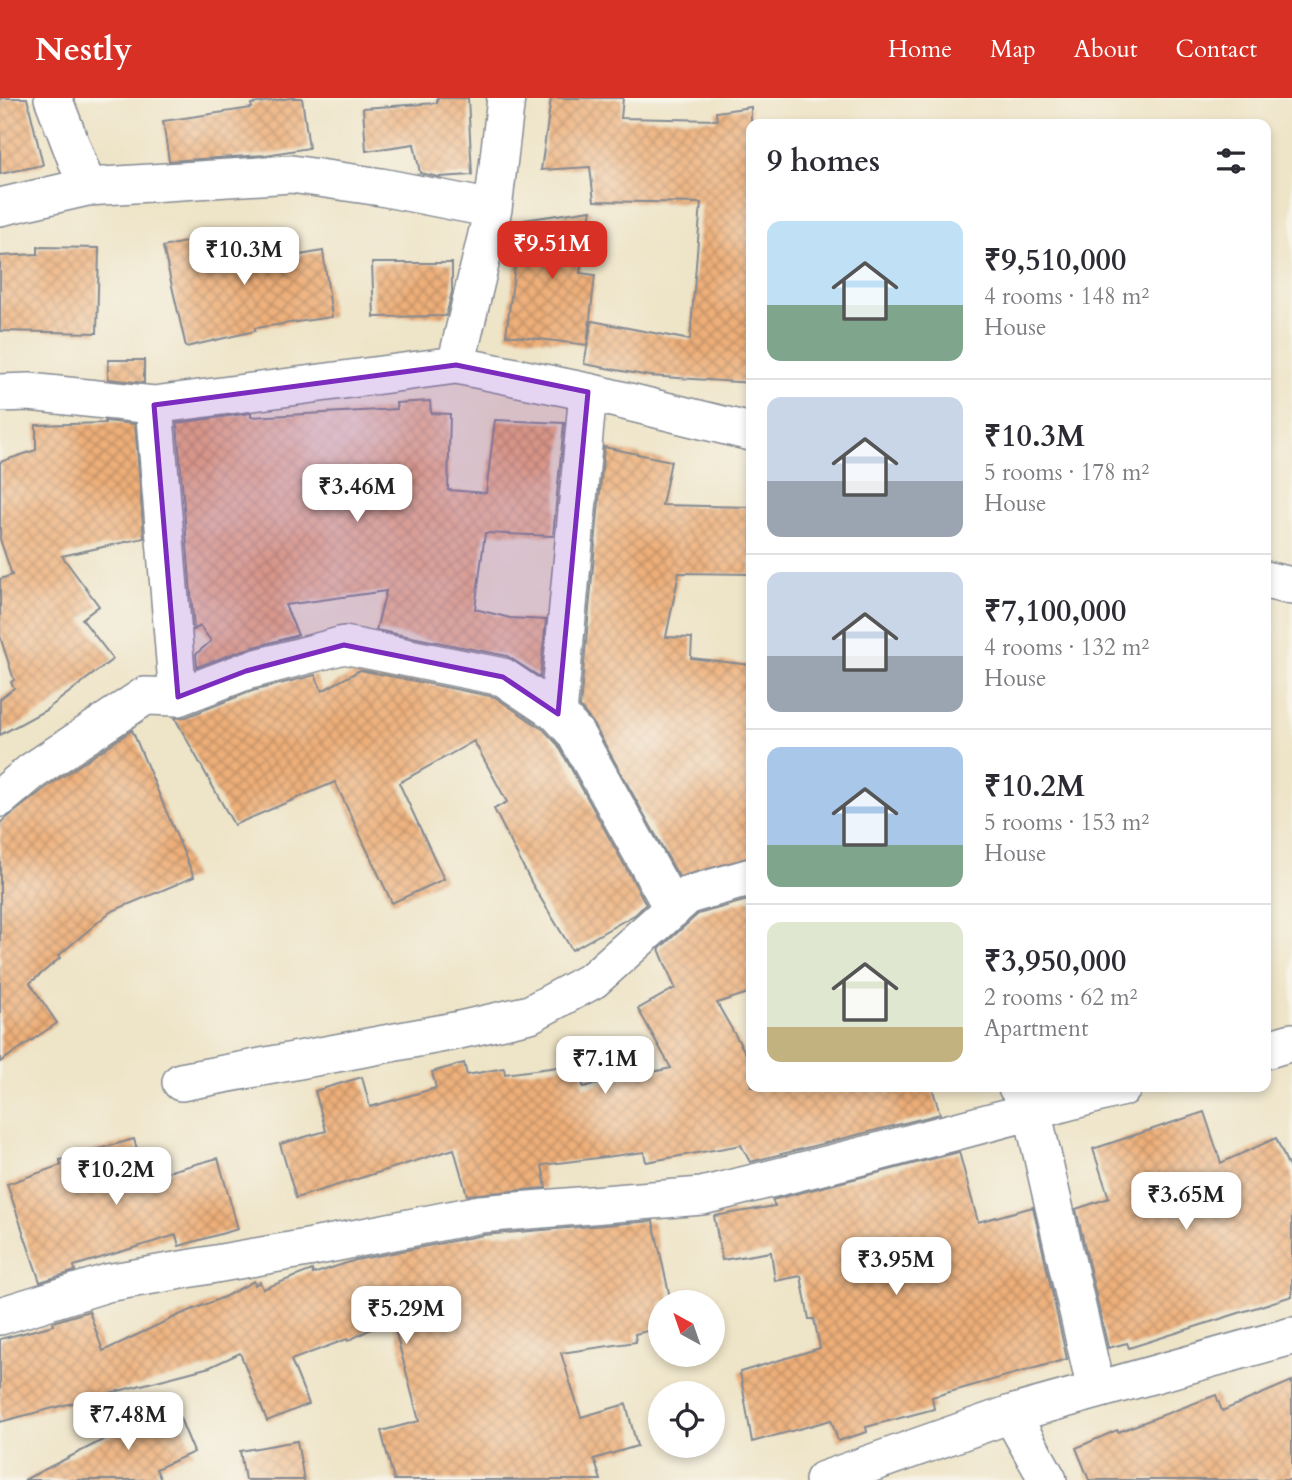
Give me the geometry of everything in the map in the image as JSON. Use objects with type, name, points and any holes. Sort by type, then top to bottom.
[{"type":"street","points":[[53,98],[87,187]]},
{"type":"street","points":[[456,365],[494,209],[506,98]]},
{"type":"street","points":[[0,207],[87,187],[291,174],[381,187],[494,209]]},
{"type":"street","points":[[0,393],[29,391],[154,405],[456,365],[589,392],[746,431]]},
{"type":"street","points":[[558,714],[589,392]]},
{"type":"street","points":[[154,405],[178,697]]},
{"type":"street","points":[[1271,581],[1292,586]]},
{"type":"street","points":[[0,798],[94,727],[145,696],[178,697],[246,671],[344,645],[503,677],[558,714],[575,733],[673,909]]},
{"type":"street","points":[[181,1082],[455,1031],[530,1014],[593,980],[688,895],[746,878]]},
{"type":"street","points":[[1271,1048],[1292,1042]]},
{"type":"street","points":[[0,1316],[107,1283],[480,1214],[702,1196],[870,1154],[1025,1098],[1078,1092]]},
{"type":"street","points":[[1025,1098],[1096,1390]]},
{"type":"street","points":[[824,1480],[1011,1414],[1292,1336]]},
{"type":"street","points":[[1011,1414],[1048,1480]]},
{"type":"highlighted area","points":[[456,365],[588,392],[558,714],[503,677],[344,645],[246,671],[178,697],[154,405]]},
{"type":"building","points":[[0,98],[27,98],[43,165],[0,174]]},
{"type":"building","points":[[302,98],[309,148],[266,155],[169,161],[163,121],[252,108],[251,104]]},
{"type":"building","points":[[437,98],[468,98],[472,175],[439,177],[420,173],[414,144],[366,151],[363,108],[437,103]]},
{"type":"building","points":[[551,98],[623,98],[621,118],[717,120],[716,112],[751,107],[751,119],[746,119],[746,383],[649,376],[584,364],[592,321],[690,340],[701,203],[594,201],[590,167],[541,170]]},
{"type":"building","points":[[591,210],[580,273],[595,275],[587,345],[506,335],[524,220]]},
{"type":"building","points":[[232,231],[236,248],[298,239],[300,255],[323,251],[332,317],[255,328],[255,331],[186,347],[163,247]]},
{"type":"building","points":[[38,247],[99,248],[97,333],[0,331],[0,256],[38,254]]},
{"type":"building","points":[[372,263],[452,263],[452,292],[446,316],[374,317]]},
{"type":"building","points":[[108,360],[144,360],[144,383],[108,379]]},
{"type":"building","points":[[430,401],[431,413],[450,414],[448,490],[486,493],[495,420],[564,423],[553,536],[485,533],[475,609],[510,618],[546,620],[540,677],[507,656],[376,630],[386,591],[285,605],[298,635],[240,651],[197,667],[196,654],[211,641],[200,626],[194,630],[177,423],[251,413],[251,417],[397,409],[396,403]]},
{"type":"building","points":[[105,421],[135,424],[144,538],[62,556],[99,606],[82,619],[113,659],[46,710],[0,735],[0,699],[14,688],[11,682],[14,680],[0,636],[0,579],[12,575],[0,539],[0,462],[36,450],[36,425]]},
{"type":"building","points":[[604,447],[671,461],[662,505],[746,507],[746,574],[679,573],[666,637],[692,638],[691,658],[746,664],[746,858],[679,877],[593,723],[580,707]]},
{"type":"building","points":[[360,670],[495,697],[544,730],[558,745],[646,904],[636,914],[572,950],[532,884],[494,809],[507,802],[474,741],[399,783],[444,879],[392,903],[335,782],[234,825],[175,718],[186,717],[252,691],[315,675],[322,691]]},
{"type":"building","points":[[132,730],[194,877],[110,912],[58,956],[60,958],[30,983],[57,1023],[0,1062],[0,823],[44,789]]},
{"type":"building","points":[[746,900],[746,994],[717,1003],[746,1054],[746,1092],[933,1092],[940,1114],[750,1162],[741,1145],[646,1162],[644,1152],[542,1165],[546,1188],[467,1195],[454,1149],[296,1198],[280,1144],[326,1131],[315,1091],[362,1077],[370,1107],[436,1088],[432,1072],[464,1063],[467,1075],[504,1068],[505,1074],[581,1064],[583,1087],[671,1068],[638,1009],[675,988],[659,949],[698,914]]},
{"type":"building","points":[[1204,1112],[1221,1163],[1276,1138],[1292,1174],[1292,1296],[1129,1348],[1127,1343],[1108,1348],[1076,1209],[1109,1198],[1093,1149]]},
{"type":"building","points":[[134,1139],[145,1178],[218,1158],[238,1229],[179,1246],[176,1235],[74,1266],[75,1271],[40,1282],[7,1184],[61,1165],[60,1160]]},
{"type":"building","points":[[959,1152],[978,1222],[1033,1207],[1067,1359],[932,1397],[934,1409],[866,1427],[867,1432],[838,1441],[831,1420],[752,1442],[740,1372],[820,1348],[814,1319],[809,1319],[801,1276],[775,1281],[771,1252],[722,1260],[714,1216],[775,1206],[772,1200]]},
{"type":"building","points":[[653,1221],[668,1290],[648,1290],[648,1331],[635,1334],[636,1342],[561,1353],[581,1417],[626,1404],[637,1446],[594,1459],[601,1480],[394,1480],[381,1431],[419,1421],[392,1318],[348,1341],[347,1339],[291,1360],[309,1404],[267,1421],[240,1353],[210,1367],[0,1422],[0,1339],[54,1325],[53,1322],[89,1311],[103,1351],[254,1281],[255,1285],[260,1282],[263,1289],[312,1270],[313,1274],[356,1260],[483,1235]]},
{"type":"building","points":[[1292,1381],[1292,1480],[1089,1480],[1076,1448],[1117,1430],[1118,1432],[1216,1395],[1222,1411]]},
{"type":"building","points":[[174,1404],[194,1452],[156,1469],[161,1480],[24,1480]]},
{"type":"building","points":[[297,1441],[304,1480],[245,1480],[240,1451]]}]
